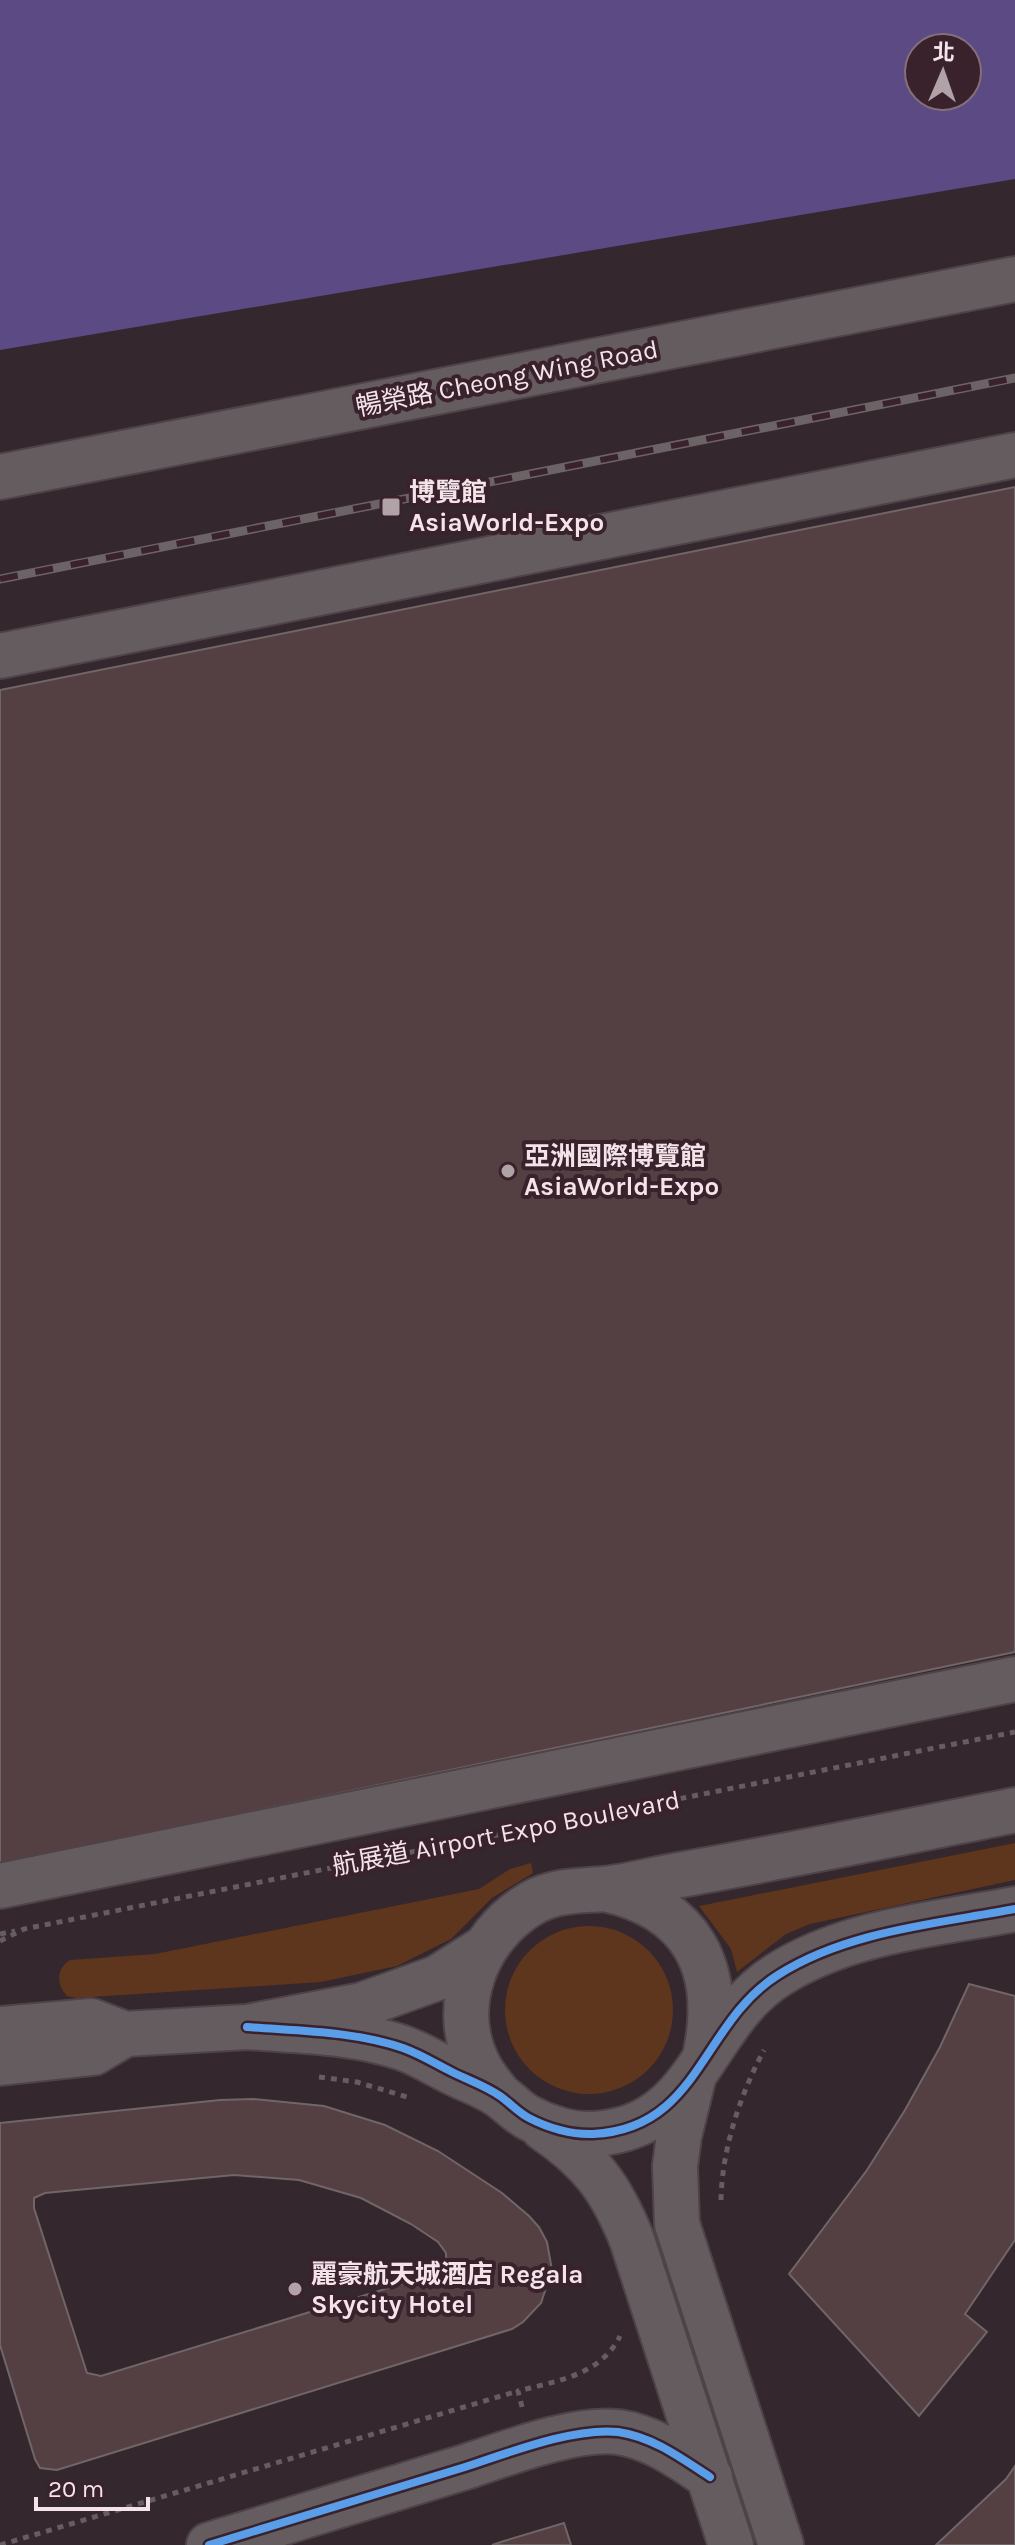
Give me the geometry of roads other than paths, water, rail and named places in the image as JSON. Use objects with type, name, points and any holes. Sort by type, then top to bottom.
[{"type":"street","name":"暢榮路 Cheong Wing Road","points":[[0,477],[1015,279]]},
{"type":"street","points":[[0,656],[1015,455]]},
{"type":"street","points":[[0,1886],[1015,1679]]},
{"type":"street","points":[[731,2545],[622,2215],[595,2170],[569,2146],[513,2106],[481,2069],[469,2040],[466,2009],[470,1977],[483,1949],[505,1921],[534,1901],[568,1890],[603,1889],[1015,1810]]},
{"type":"street","points":[[603,1889],[631,1895],[656,1907],[678,1925],[695,1947],[707,1971],[712,2026],[679,2136],[675,2166],[677,2224],[781,2545]]},
{"type":"street","points":[[0,2029],[91,2021],[125,2034],[247,2027],[341,2034],[404,2048],[561,2131],[591,2134],[621,2130],[649,2119],[673,2102],[746,2000],[773,1977],[798,1963],[877,1935],[1015,1909]]},
{"type":"street","points":[[247,2027],[362,2005],[437,1978],[483,1949]]},
{"type":"street","points":[[0,2063],[93,2053],[125,2034]]},
{"type":"street","points":[[209,2545],[534,2445],[592,2432],[638,2436],[670,2451],[710,2477]]},
{"type":"railway","points":[[0,579],[1015,378]]},
{"type":"place","name":"博覽館 AsiaWorld-Expo","points":[[391,507]]},
{"type":"place","name":"亞洲國際博覽館 AsiaWorld-Expo","points":[[508,1171]]},
{"type":"place","name":"麗豪航天城酒店 Regala Skycity Hotel","points":[[295,2289]]}]
